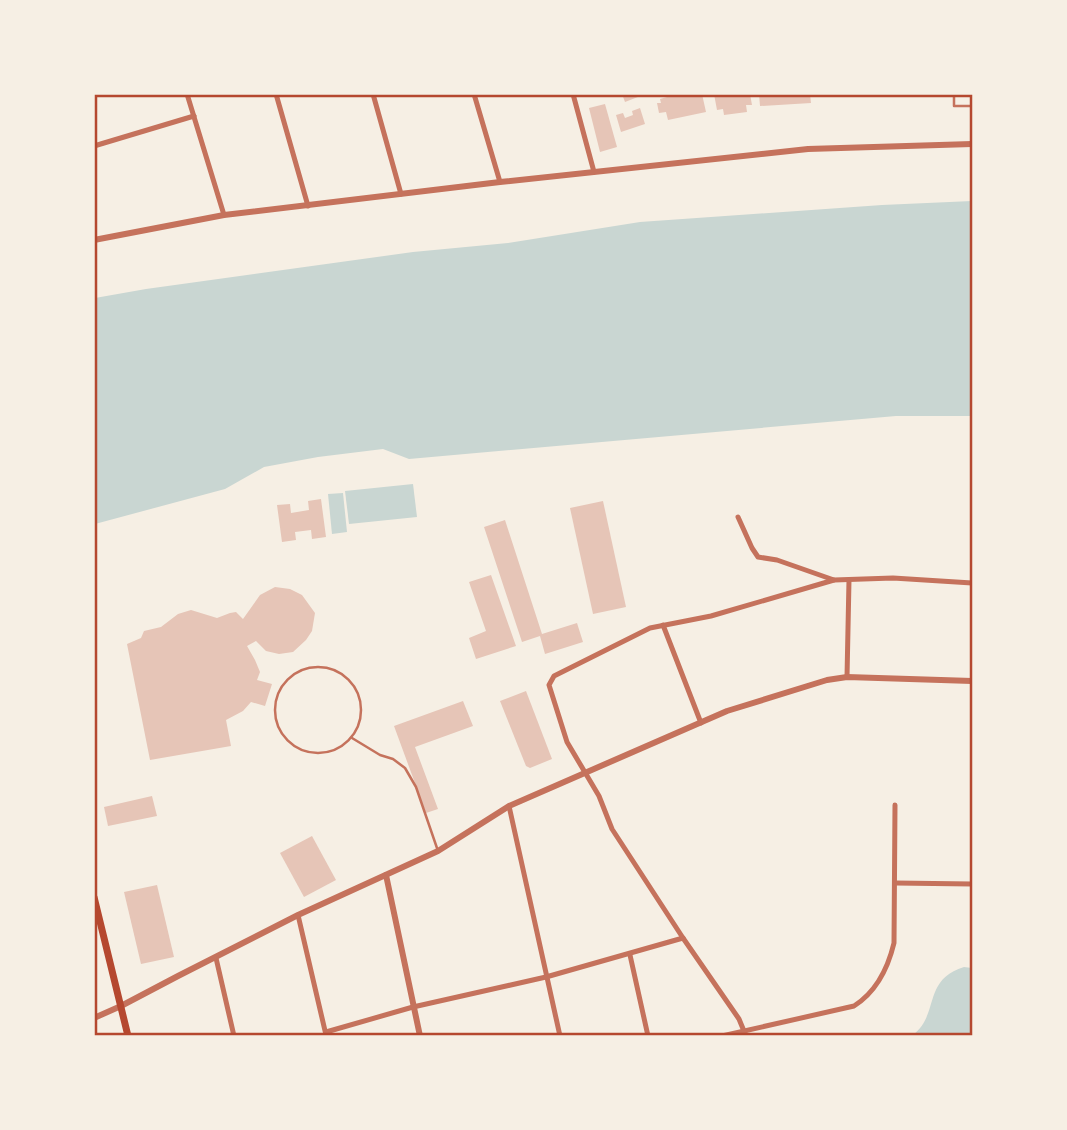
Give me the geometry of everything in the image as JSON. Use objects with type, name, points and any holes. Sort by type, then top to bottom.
[{"type":"main road","points":[[94,897],[128,1035]]},
{"type":"street","points":[[187,94],[224,215]]},
{"type":"street","points":[[275,94],[308,206]]},
{"type":"street","points":[[373,94],[401,194]]},
{"type":"street","points":[[474,94],[500,182]]},
{"type":"street","points":[[573,94],[594,172]]},
{"type":"street","points":[[94,146],[194,116]]},
{"type":"street","points":[[94,240],[224,215],[500,182],[808,149],[972,144]]},
{"type":"street","points":[[738,517],[758,557],[777,560],[834,580]]},
{"type":"street","points":[[746,1033],[612,829],[599,796],[567,742],[549,685],[554,676],[650,628],[711,616],[834,580],[893,578],[972,583]]},
{"type":"street","points":[[847,677],[849,580]]},
{"type":"street","points":[[663,625],[701,723]]},
{"type":"street","points":[[94,1018],[298,915],[438,851],[509,806],[727,711],[827,680],[847,677],[972,681]]},
{"type":"street","points":[[722,1035],[746,1033],[854,1006],[867,998],[890,962],[894,943],[895,805]]},
{"type":"street","points":[[509,806],[560,1035]]},
{"type":"street","points":[[386,875],[420,1035]]},
{"type":"street","points":[[895,883],[972,884]]},
{"type":"street","points":[[298,915],[326,1034],[413,1007],[546,977],[683,938]]},
{"type":"street","points":[[630,955],[648,1035]]},
{"type":"street","points":[[215,958],[234,1035]]},
{"type":"lane","points":[[954,94],[954,106],[972,106]]},
{"type":"lane","points":[[323,666],[347,677],[355,687],[361,713],[358,726],[351,737],[341,747],[328,752],[301,750],[289,742],[280,731],[274,704],[286,679],[297,671],[323,666]]},
{"type":"lane","points":[[351,737],[405,768],[416,787],[438,851]]},
{"type":"shaded area","points":[[972,201],[972,416],[896,416],[409,459],[383,449],[318,457],[264,467],[225,489],[95,524],[95,298],[413,252],[508,243],[640,222]]},
{"type":"shaded area","points":[[413,484],[417,517],[349,524],[345,491]]},
{"type":"shaded area","points":[[343,493],[347,532],[332,534],[328,494]]},
{"type":"shaded area","points":[[964,967],[972,968],[972,1035],[913,1035],[921,1027],[942,980]]},
{"type":"building","points":[[622,94],[643,94],[643,95],[625,102]]},
{"type":"building","points":[[666,94],[702,94],[706,112],[668,120],[666,112],[659,113],[657,103],[667,97]]},
{"type":"building","points":[[714,94],[750,94],[752,105],[746,105],[747,112],[724,115],[723,109],[717,110]]},
{"type":"building","points":[[759,94],[810,94],[811,103],[760,106]]},
{"type":"building","points":[[605,104],[617,147],[600,152],[589,108]]},
{"type":"building","points":[[640,108],[645,124],[621,132],[616,115],[623,113],[625,118]]},
{"type":"building","points":[[321,499],[326,537],[312,539],[311,530],[295,532],[296,540],[282,542],[277,505],[290,504],[291,513],[309,510],[308,501]]},
{"type":"building","points":[[603,501],[626,607],[593,614],[570,508]]},
{"type":"building","points":[[505,520],[542,634],[577,623],[583,642],[545,654],[540,636],[522,642],[484,527]]},
{"type":"building","points":[[491,575],[516,646],[476,659],[469,638],[486,631],[469,582]]},
{"type":"building","points":[[275,587],[290,589],[302,595],[315,613],[312,631],[293,652],[279,654],[266,651],[256,641],[247,646],[260,672],[257,680],[272,684],[265,706],[251,702],[243,711],[226,720],[231,746],[150,760],[127,644],[141,638],[144,631],[161,627],[178,614],[191,610],[217,618],[236,612],[243,619],[260,595]]},
{"type":"building","points":[[526,691],[552,759],[530,768],[526,766],[500,701]]},
{"type":"building","points":[[463,701],[473,726],[415,747],[438,809],[426,813],[394,726]]},
{"type":"building","points":[[152,796],[157,816],[108,826],[104,807]]},
{"type":"building","points":[[312,836],[336,880],[304,897],[280,853]]},
{"type":"building","points":[[157,885],[174,957],[141,964],[124,892]]}]
